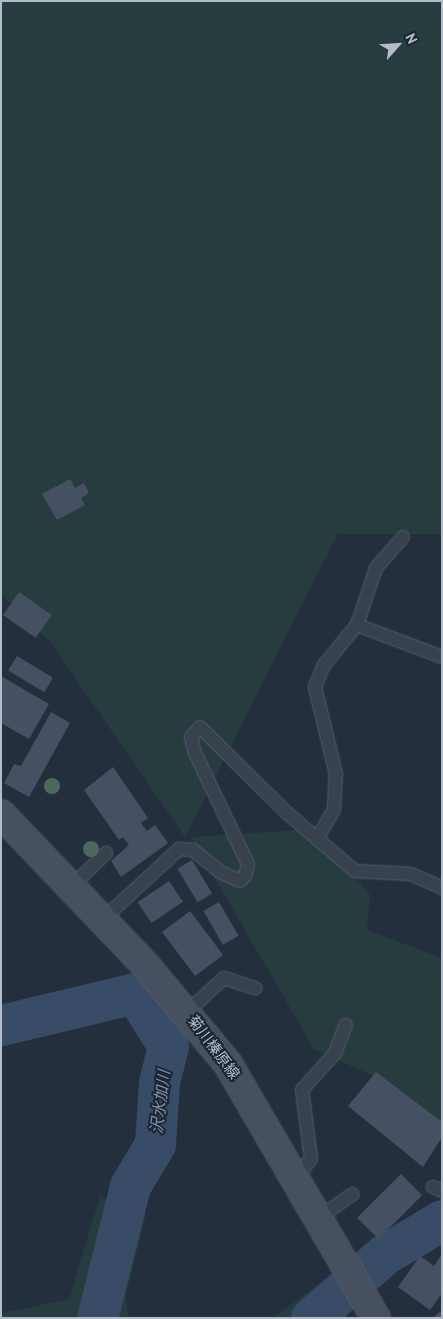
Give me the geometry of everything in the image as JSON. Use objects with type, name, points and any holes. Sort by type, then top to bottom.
[{"type":"main road","name":"菊川榛原線","points":[[1,814],[188,1012],[228,1064],[373,1313]]},
{"type":"lane","points":[[317,839],[334,809],[336,774],[315,687],[324,665],[357,625],[376,568],[403,537]]},
{"type":"lane","points":[[357,625],[442,657]]},
{"type":"lane","points":[[102,920],[179,849],[193,850],[220,872],[240,881],[245,876],[248,864],[195,753],[191,737],[200,727],[317,839],[355,871],[411,874],[442,888]]},
{"type":"lane","points":[[71,887],[106,853]]},
{"type":"lane","points":[[188,1012],[224,978],[254,988]]},
{"type":"lane","points":[[296,1178],[311,1159],[302,1090],[335,1053],[346,1025]]},
{"type":"lane","points":[[318,1218],[353,1194]]},
{"type":"green space","points":[[1,1],[442,1],[442,534],[338,534],[185,837],[50,642],[1,594]]},
{"type":"green space","points":[[314,829],[370,895],[367,930],[442,958],[442,1123],[380,1079],[314,1049],[191,837]]},
{"type":"green space","points":[[100,1196],[146,1215],[126,1295],[128,1318],[1,1318],[1,1313],[69,1299]]},
{"type":"green space","points":[[321,1282],[348,1318],[273,1318]]},
{"type":"building","points":[[70,479],[75,488],[84,483],[89,493],[81,498],[85,505],[57,520],[42,494]]},
{"type":"building","points":[[19,592],[52,615],[36,638],[3,615]]},
{"type":"building","points":[[17,656],[53,678],[44,692],[8,671]]},
{"type":"building","points":[[1,676],[49,704],[29,739],[1,723]]},
{"type":"building","points":[[51,712],[70,723],[29,797],[4,783],[14,764],[21,766]]},
{"type":"building","points":[[113,767],[148,818],[141,823],[147,831],[155,825],[168,843],[121,877],[111,861],[129,845],[123,837],[119,840],[84,790]]},
{"type":"building","points":[[192,860],[212,893],[198,902],[177,869]]},
{"type":"building","points":[[169,881],[183,902],[151,923],[137,902]]},
{"type":"building","points":[[219,902],[238,936],[223,945],[203,911]]},
{"type":"building","points":[[190,911],[223,955],[195,976],[162,932]]},
{"type":"building","points":[[376,1072],[442,1122],[442,1137],[423,1167],[348,1106]]},
{"type":"building","points":[[401,1174],[422,1195],[378,1239],[357,1218]]},
{"type":"building","points":[[442,1254],[442,1293],[430,1310],[398,1287],[420,1256],[434,1266]]},
{"type":"building","points":[[442,1310],[442,1318],[433,1318]]},
{"type":"waterway","name":"沢水加川","points":[[1,1025],[135,993],[168,1046],[159,1083],[155,1144],[130,1186],[97,1318]]},
{"type":"waterway","name":"沢水加川","points":[[311,1318],[385,1254],[442,1220]]}]
